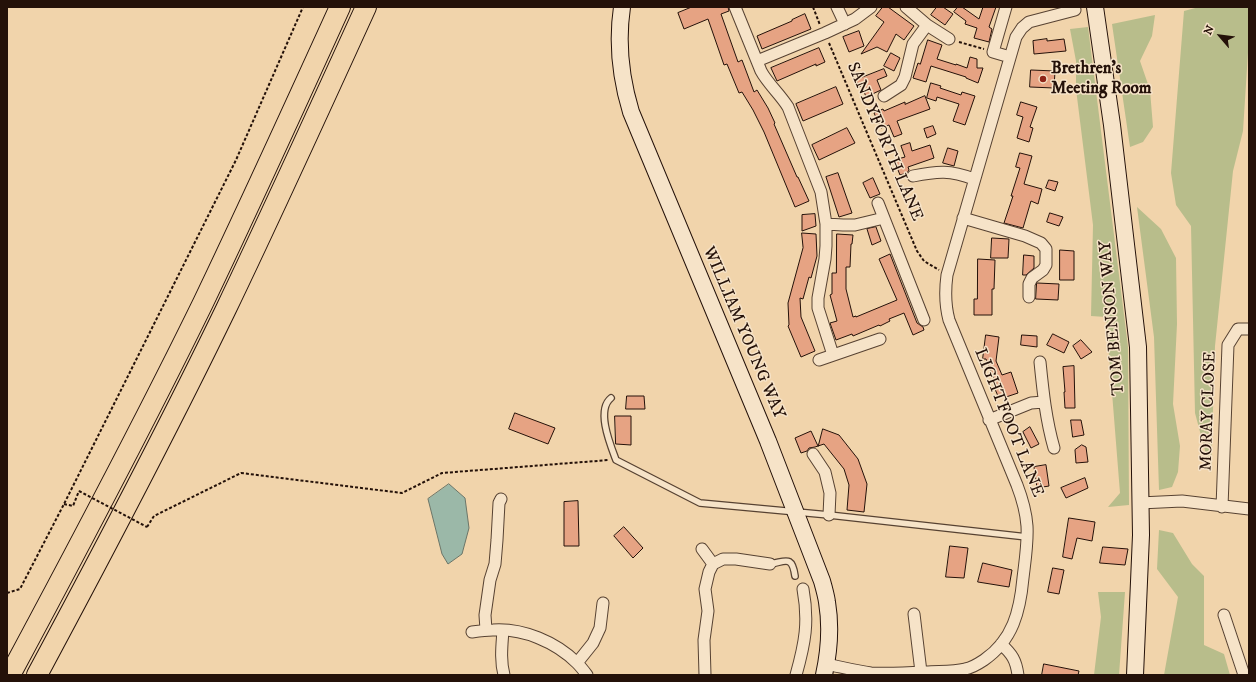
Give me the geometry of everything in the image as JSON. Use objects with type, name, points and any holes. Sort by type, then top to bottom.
[{"type":"highway","points":[[10,675],[99,509],[203,304],[278,146],[340,7]]},
{"type":"highway","points":[[37,675],[120,520],[225,310],[300,153],[366,7]]},
{"type":"main road","name":"WILLIAM YOUNG WAY","points":[[622,7],[620,16],[620,50],[626,96],[631,112],[762,426],[819,571],[826,598],[828,622],[825,670]]},
{"type":"main road","name":"TOM BENSON WAY","points":[[1095,7],[1112,125],[1138,347],[1141,535],[1136,675]]},
{"type":"street","points":[[735,7],[764,77],[784,101],[799,133],[821,192],[826,224],[826,246],[818,298],[818,308],[833,355]]},
{"type":"street","points":[[837,7],[844,24]]},
{"type":"street","points":[[757,60],[825,34],[855,19],[871,7]]},
{"type":"street","points":[[906,7],[927,25],[949,39]]},
{"type":"street","points":[[1006,7],[993,52],[1010,57]]},
{"type":"street","name":"LIGHTFOOT LANE","points":[[825,670],[904,674],[965,669],[988,657],[1001,644],[1014,625],[1018,612],[1023,581],[1027,525],[1021,496],[949,320],[946,301],[947,275],[1018,33],[1029,22],[1075,10]]},
{"type":"street","points":[[884,96],[901,85],[905,77],[913,44],[927,25]]},
{"type":"street","points":[[913,176],[935,172],[949,172],[974,179]]},
{"type":"street","points":[[878,203],[924,320]]},
{"type":"street","points":[[826,224],[855,225],[884,218]]},
{"type":"street","points":[[963,218],[1025,236],[1041,243],[1046,249],[1046,265],[1044,270],[1032,278],[1029,284],[1029,298]]},
{"type":"street","name":"MORAY CLOSE","points":[[1222,507],[1228,345],[1238,329],[1249,330]]},
{"type":"street","points":[[819,360],[880,340]]},
{"type":"street","points":[[1040,362],[1048,428],[1054,448]]},
{"type":"street","points":[[989,420],[1031,403],[1044,402]]},
{"type":"street","points":[[813,454],[825,472],[830,493],[829,515]]},
{"type":"street","points":[[486,630],[485,615],[490,580],[495,564],[498,508],[501,499]]},
{"type":"street","points":[[1140,503],[1182,501],[1222,507],[1249,509]]},
{"type":"street","points":[[702,549],[713,564]]},
{"type":"street","points":[[705,675],[704,640],[708,611],[705,589],[709,572],[713,564],[723,559],[736,559],[770,564]]},
{"type":"street","points":[[796,675],[806,633],[806,607],[803,589]]},
{"type":"street","points":[[577,663],[593,643],[600,628],[603,603]]},
{"type":"street","points":[[914,614],[921,672]]},
{"type":"street","points":[[1224,614],[1244,675]]},
{"type":"street","points":[[503,630],[501,658],[504,675]]},
{"type":"street","points":[[472,632],[503,630],[534,636],[558,648],[577,663],[587,675]]},
{"type":"street","points":[[1001,644],[1014,658],[1018,675]]},
{"type":"lane","points":[[611,398],[606,401],[604,406],[604,417],[610,443],[616,460],[700,503],[829,515],[1027,537]]},
{"type":"lane","points":[[770,564],[776,564],[786,560],[794,568],[795,576]]},
{"type":"path","points":[[7,593],[20,589],[64,504],[236,160],[303,7]]},
{"type":"path","name":"SANDYFORTH LANE","points":[[813,7],[917,250],[924,261],[947,275]]},
{"type":"path","points":[[949,39],[993,52]]},
{"type":"path","points":[[64,504],[73,506],[79,491],[147,527],[154,516],[241,473],[402,493],[442,473],[616,460]]},
{"type":"green space","points":[[1199,7],[1249,7],[1249,37],[1243,131],[1233,171],[1215,346],[1211,473],[1195,413],[1191,226],[1176,205],[1171,173],[1184,11]]},
{"type":"green space","points":[[1155,15],[1152,36],[1140,61],[1150,90],[1153,127],[1143,142],[1130,147],[1112,24]]},
{"type":"green space","points":[[1088,27],[1128,347],[1129,505],[1108,507],[1120,493],[1106,317],[1091,316],[1093,225],[1076,89],[1076,61],[1070,29]]},
{"type":"green space","points":[[1137,207],[1161,229],[1176,258],[1177,324],[1173,404],[1180,446],[1178,472],[1172,487],[1159,490],[1154,337]]},
{"type":"green space","points":[[1159,530],[1173,533],[1192,564],[1204,576],[1204,645],[1224,654],[1230,675],[1164,675],[1178,597],[1157,569]]},
{"type":"green space","points":[[1098,592],[1125,592],[1119,675],[1094,675],[1101,617]]},
{"type":"shaded area","points":[[449,484],[465,498],[469,528],[462,554],[448,564],[442,554],[428,499]]},
{"type":"building","points":[[692,7],[728,7],[729,11],[721,14],[738,62],[742,60],[754,92],[757,90],[768,108],[797,177],[809,201],[795,207],[764,132],[753,110],[742,92],[739,93],[727,64],[724,65],[708,19],[684,29],[678,13]]},
{"type":"building","points":[[883,7],[888,7],[914,26],[904,40],[896,34],[887,52],[877,47],[861,54],[884,22],[876,16]]},
{"type":"building","points":[[937,7],[943,7],[953,14],[945,25],[931,15]]},
{"type":"building","points":[[958,7],[962,7],[979,19],[983,7],[996,7],[989,27],[992,29],[989,42],[974,38],[977,28],[965,24],[966,21],[954,12]]},
{"type":"building","points":[[805,14],[811,29],[762,49],[757,36]]},
{"type":"building","points":[[859,31],[864,46],[849,52],[843,37]]},
{"type":"building","points":[[1047,39],[1047,41],[1064,39],[1066,51],[1034,54],[1033,41]]},
{"type":"building","points":[[928,40],[942,45],[937,59],[967,68],[970,57],[977,59],[977,68],[983,68],[978,83],[966,77],[931,66],[926,82],[913,78],[918,63],[920,64]]},
{"type":"building","points":[[819,48],[825,62],[816,66],[816,64],[777,81],[771,68]]},
{"type":"building","points":[[891,53],[900,58],[894,71],[884,66]]},
{"type":"building","points":[[884,69],[887,76],[877,80],[881,90],[866,97],[862,86],[859,87],[856,80]]},
{"type":"building","points":[[1031,70],[1055,71],[1054,88],[1030,87]]},
{"type":"building","points":[[931,83],[941,86],[940,88],[961,95],[962,92],[975,96],[965,125],[953,121],[959,104],[937,97],[936,101],[927,98]]},
{"type":"building","points":[[836,87],[843,104],[803,121],[796,104]]},
{"type":"building","points":[[925,96],[930,109],[897,121],[902,134],[894,137],[889,125],[881,128],[874,113],[883,109],[884,111],[905,102],[905,104]]},
{"type":"building","points":[[1021,102],[1037,107],[1030,127],[1033,128],[1029,142],[1017,138],[1023,117],[1017,115]]},
{"type":"building","points":[[933,126],[936,134],[927,138],[924,129]]},
{"type":"building","points":[[847,128],[855,143],[819,160],[812,145]]},
{"type":"building","points":[[910,143],[912,151],[930,145],[934,158],[908,167],[909,170],[907,173],[900,175],[894,160],[905,157],[901,146]]},
{"type":"building","points":[[948,148],[958,151],[954,166],[943,163]]},
{"type":"building","points":[[1020,153],[1032,156],[1024,184],[1042,189],[1038,204],[1031,201],[1023,228],[1004,223],[1020,168],[1016,167]]},
{"type":"building","points":[[838,173],[852,213],[839,217],[826,177]]},
{"type":"building","points":[[873,178],[880,194],[870,198],[863,183]]},
{"type":"building","points":[[1049,180],[1058,182],[1055,191],[1046,188]]},
{"type":"building","points":[[1050,213],[1063,217],[1059,226],[1047,222]]},
{"type":"building","points":[[815,214],[816,226],[802,231],[802,215]]},
{"type":"building","points":[[876,227],[881,241],[872,245],[867,229]]},
{"type":"building","points":[[802,233],[816,234],[817,256],[803,299],[800,298],[801,317],[815,351],[801,357],[788,326],[788,303],[803,248]]},
{"type":"building","points":[[837,234],[853,235],[850,267],[846,267],[846,289],[853,317],[897,300],[879,259],[890,254],[917,323],[923,327],[924,330],[913,335],[904,313],[889,319],[890,321],[880,326],[879,325],[853,336],[852,334],[836,340],[830,323],[837,321],[830,295],[832,294],[832,273],[836,273]]},
{"type":"building","points":[[992,238],[1009,239],[1008,258],[991,258]]},
{"type":"building","points":[[1060,250],[1074,251],[1074,280],[1060,280]]},
{"type":"building","points":[[1024,255],[1034,256],[1034,268],[1026,275],[1023,275]]},
{"type":"building","points":[[978,259],[995,260],[994,289],[992,289],[992,315],[974,315],[974,299],[977,299]]},
{"type":"building","points":[[1037,283],[1059,284],[1058,300],[1036,299]]},
{"type":"building","points":[[1053,334],[1069,342],[1064,353],[1047,345]]},
{"type":"building","points":[[986,335],[999,337],[996,361],[1002,375],[1011,372],[1018,393],[1006,397],[1005,393],[998,396],[994,387],[997,386],[986,359],[983,359]]},
{"type":"building","points":[[1022,335],[1037,336],[1037,347],[1021,345]]},
{"type":"building","points":[[1081,340],[1092,352],[1081,359],[1073,346]]},
{"type":"building","points":[[1074,366],[1075,408],[1065,408],[1063,367]]},
{"type":"building","points":[[627,396],[644,396],[645,409],[626,409]]},
{"type":"building","points":[[515,413],[555,428],[548,444],[509,429]]},
{"type":"building","points":[[615,416],[631,416],[631,445],[616,444]]},
{"type":"building","points":[[1071,420],[1081,420],[1084,435],[1073,437]]},
{"type":"building","points":[[1030,427],[1039,444],[1031,448],[1023,432]]},
{"type":"building","points":[[823,429],[839,435],[858,459],[867,484],[864,512],[847,510],[849,485],[844,469],[824,444],[818,446]]},
{"type":"building","points":[[811,431],[818,446],[809,448],[807,451],[801,453],[795,438]]},
{"type":"building","points":[[1082,445],[1086,447],[1088,462],[1076,463],[1075,450]]},
{"type":"building","points":[[1046,465],[1049,486],[1037,488],[1034,467]]},
{"type":"building","points":[[1085,478],[1088,488],[1066,498],[1061,488]]},
{"type":"building","points":[[578,501],[579,546],[564,546],[564,502]]},
{"type":"building","points":[[1069,518],[1095,522],[1092,541],[1077,538],[1072,559],[1063,557]]},
{"type":"building","points":[[624,527],[643,548],[633,558],[614,536]]},
{"type":"building","points":[[950,546],[968,548],[964,578],[946,577]]},
{"type":"building","points":[[1103,547],[1128,549],[1125,565],[1100,563]]},
{"type":"building","points":[[983,563],[1012,570],[1009,587],[978,582]]},
{"type":"building","points":[[1053,568],[1064,570],[1059,594],[1048,592]]},
{"type":"building","points":[[1044,664],[1079,671],[1078,675],[1042,675]]},
{"type":"place","name":"Brethren's Meeting Room","points":[[1043,79]]}]
